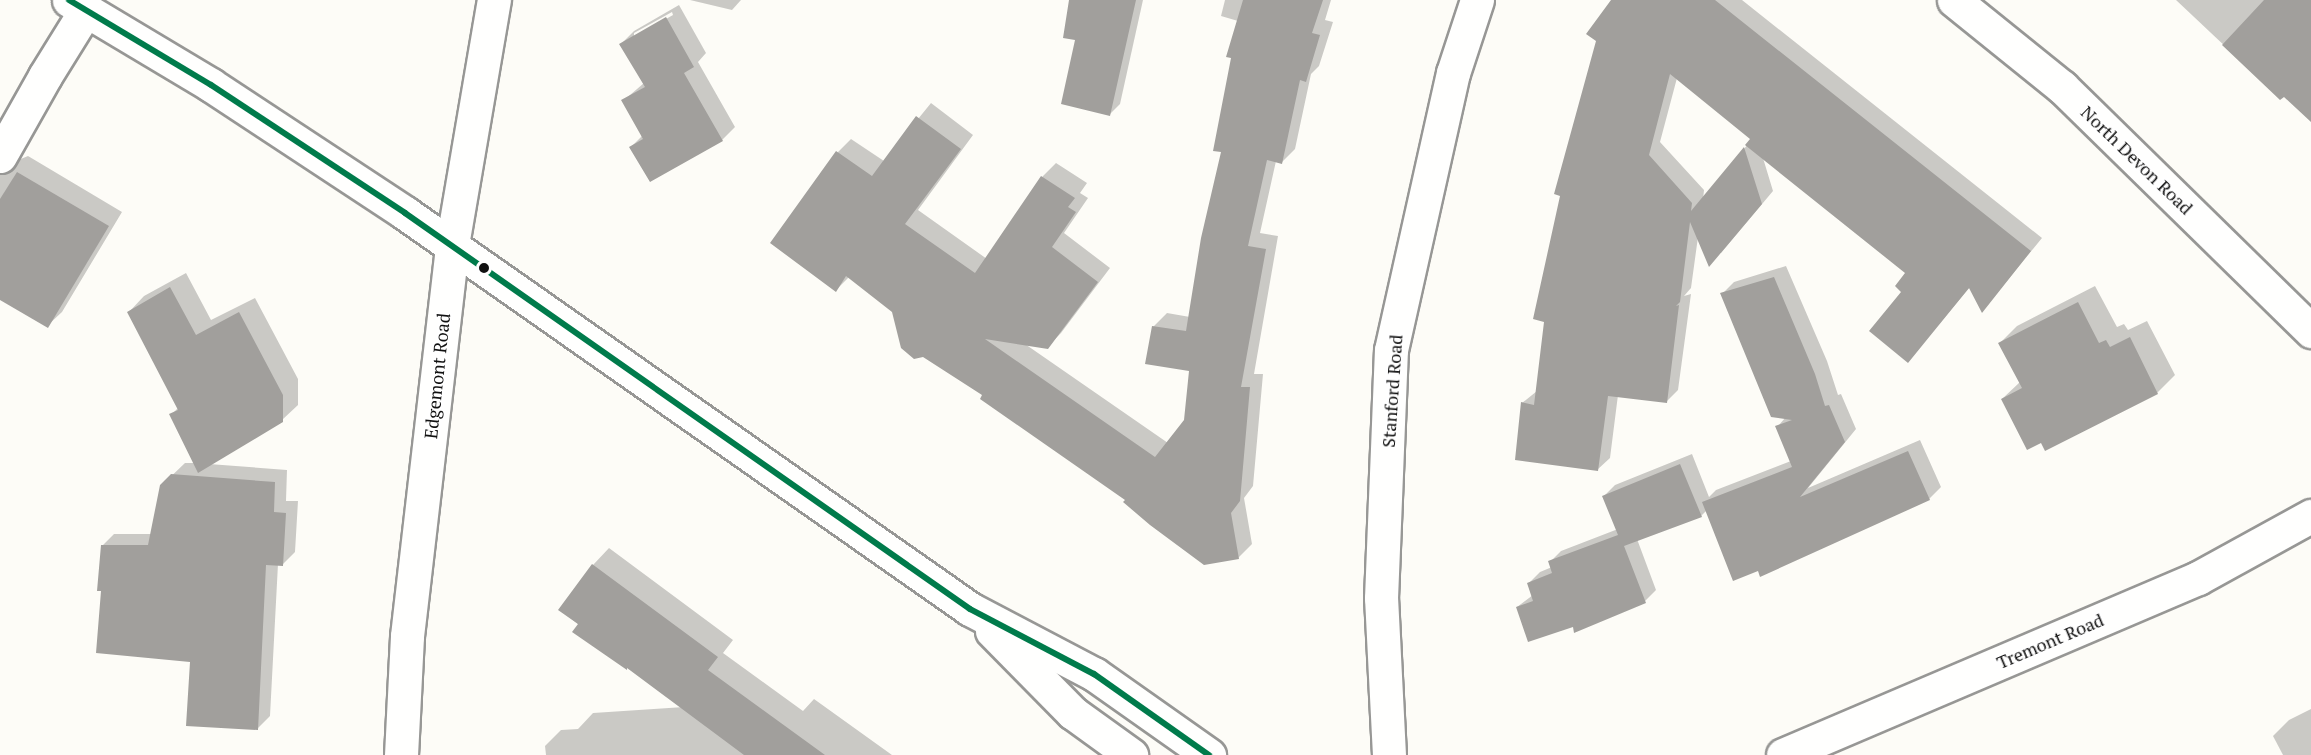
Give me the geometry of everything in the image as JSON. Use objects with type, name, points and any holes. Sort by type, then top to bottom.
[{"type":"street","name":"Edgemont Road","points":[[401,755],[407,636],[452,245],[494,0]]},
{"type":"street","name":"Stanford Road","points":[[1389,755],[1381,598],[1391,350],[1452,73],[1478,0]]},
{"type":"street","name":"North Devon Road","points":[[1954,0],[2062,87],[2311,331]]},
{"type":"street","points":[[0,156],[45,76],[78,5],[211,84],[452,245],[970,609],[1094,674],[1209,755]]},
{"type":"street","name":"Tremont Road","points":[[1784,755],[2198,578],[2311,516]]},
{"type":"street","points":[[970,609],[1073,713],[1131,755]]},
{"type":"building","points":[[1069,0],[1136,0],[1110,116],[1061,104],[1075,40],[1063,38]]},
{"type":"building","points":[[1243,0],[1323,0],[1312,33],[1320,35],[1306,82],[1300,80],[1282,164],[1267,160],[1248,246],[1266,249],[1241,387],[1250,387],[1240,501],[1231,513],[1239,559],[1204,565],[1150,525],[1123,502],[1125,500],[980,399],[982,395],[923,357],[914,359],[901,348],[892,312],[846,276],[836,292],[770,243],[836,151],[872,176],[916,116],[961,149],[905,224],[975,273],[1041,176],[1075,198],[1068,207],[1076,212],[1052,247],[1098,282],[1048,349],[985,339],[1155,457],[1184,420],[1189,371],[1145,364],[1152,326],[1186,331],[1201,238],[1221,152],[1213,151],[1231,58],[1226,57]]},
{"type":"building","points":[[1611,0],[1715,0],[2031,251],[1982,313],[1969,288],[1908,363],[1869,331],[1901,292],[1895,286],[1905,273],[1745,145],[1750,139],[1670,74],[1649,155],[1692,203],[1691,211],[1744,147],[1762,204],[1709,267],[1690,222],[1680,302],[1676,306],[1679,305],[1667,403],[1608,396],[1598,471],[1515,460],[1521,402],[1534,405],[1544,322],[1533,319],[1560,196],[1554,194],[1596,41],[1586,34]]},
{"type":"building","points":[[2264,0],[2311,0],[2311,122],[2284,97],[2280,100],[2222,45]]},
{"type":"building","points":[[666,17],[694,67],[684,73],[723,141],[650,182],[629,147],[643,139],[621,100],[645,87],[619,44]]},
{"type":"building","points":[[17,172],[109,226],[48,328],[0,300],[0,199]]},
{"type":"building","points":[[1774,277],[1815,374],[1825,406],[1829,405],[1845,442],[1800,497],[1908,451],[1930,500],[1760,577],[1758,571],[1733,581],[1702,502],[1792,467],[1775,426],[1792,420],[1771,417],[1720,293]]},
{"type":"building","points":[[170,287],[196,335],[239,312],[283,395],[283,422],[198,473],[169,414],[178,410],[127,312]]},
{"type":"building","points":[[2078,302],[2099,343],[2106,340],[2110,347],[2130,337],[2158,394],[2045,451],[2041,443],[2027,450],[2001,399],[2022,388],[1998,343]]},
{"type":"building","points":[[1680,464],[1702,517],[1624,546],[1646,603],[1574,633],[1573,627],[1528,642],[1516,607],[1533,601],[1527,583],[1552,573],[1548,561],[1618,535],[1602,496]]},
{"type":"building","points":[[171,474],[275,482],[274,512],[286,513],[283,566],[266,565],[258,730],[186,726],[190,662],[96,653],[101,591],[97,591],[101,545],[148,545],[160,485]]},
{"type":"building","points":[[592,564],[718,657],[708,670],[825,755],[744,755],[627,668],[627,670],[572,632],[578,624],[558,610]]},
{"type":"transit line","points":[[69,0],[211,85],[405,213],[970,609],[1094,674],[1209,755]]}]
